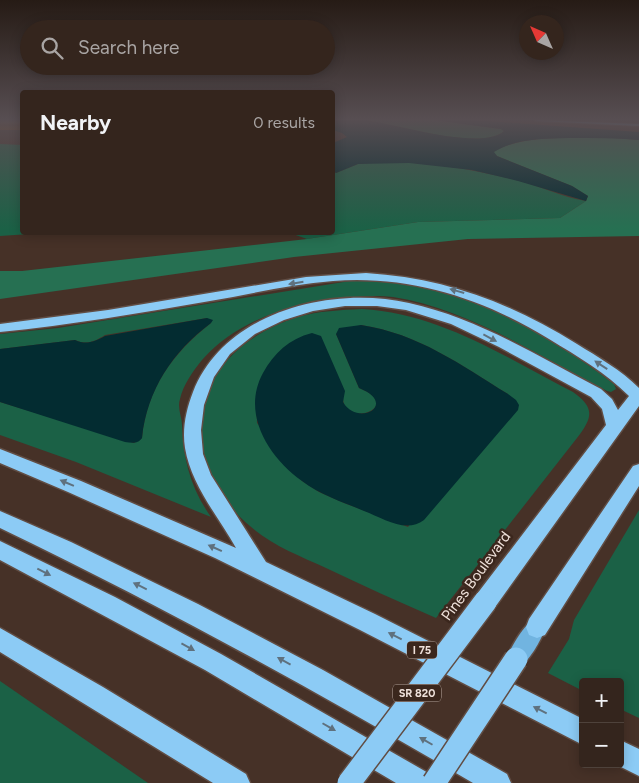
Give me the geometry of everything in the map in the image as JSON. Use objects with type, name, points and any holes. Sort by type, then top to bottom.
[{"type":"highway","points":[[0,328],[86,318],[334,277],[399,279],[457,291],[514,312],[544,328],[615,374],[639,396]]},
{"type":"highway","points":[[260,569],[201,475],[194,454],[193,424],[200,387],[215,360],[247,333],[274,319],[323,306],[369,302],[405,305],[435,313],[463,324],[596,393],[609,406],[613,415],[614,426]]},
{"type":"highway","name":"Pines Boulevard","points":[[349,783],[614,426],[639,396]]},
{"type":"highway","name":"I 75","points":[[0,456],[136,512],[338,606],[579,731]]},
{"type":"highway","points":[[537,627],[639,471]]},
{"type":"highway","points":[[0,519],[62,547],[258,646],[498,783]]},
{"type":"highway","points":[[0,550],[149,626],[237,674],[421,783]]},
{"type":"highway","points":[[0,639],[237,783]]},
{"type":"highway","points":[[434,783],[516,659]]},
{"type":"highway","points":[[624,755],[639,763]]},
{"type":"main road","points":[[516,659],[537,627]]},
{"type":"green space","points":[[0,157],[20,157],[20,235],[0,236]]},
{"type":"green space","points":[[498,157],[639,157],[639,236],[468,239],[294,257],[0,299],[0,271],[22,271],[307,239],[418,222],[560,218],[586,201],[588,196],[572,186]]},
{"type":"green space","points":[[395,162],[448,166],[516,180],[586,201],[560,218],[418,222],[335,235],[335,172],[358,164]]},
{"type":"green space","points":[[296,235],[333,235],[307,239]]},
{"type":"green space","points":[[356,280],[433,288],[477,301],[531,327],[614,384],[616,389],[611,392],[607,391],[503,335],[449,312],[393,297],[365,296],[308,304],[269,315],[250,323],[217,345],[192,373],[183,389],[179,402],[184,450],[193,485],[211,517],[76,462],[0,435],[0,402],[134,443],[142,438],[150,403],[164,373],[185,347],[211,323],[207,318],[105,335],[90,342],[75,340],[0,349],[0,334],[58,328]]},
{"type":"green space","points":[[362,309],[390,312],[418,319],[471,339],[573,392],[588,408],[589,418],[577,438],[436,618],[296,554],[258,533],[228,504],[212,476],[205,457],[200,432],[202,409],[209,388],[220,369],[236,352],[254,337],[298,317],[322,312]],"holes":[[[361,325],[402,335],[438,352],[508,394],[408,527],[344,503],[319,492],[302,481],[257,423],[256,392],[343,396],[345,406],[351,412],[368,412],[375,408],[376,402],[372,395],[359,388],[336,334]]]},
{"type":"green space","points":[[639,510],[639,718],[624,711],[624,678],[579,678],[579,689],[548,673],[569,639],[574,620]]},
{"type":"green space","points":[[0,681],[148,783],[0,783]]},
{"type":"water","points":[[335,157],[498,157],[572,186],[588,196],[586,201],[472,170],[409,163],[358,164],[336,173]]},
{"type":"water","points":[[207,318],[213,320],[185,346],[164,373],[150,404],[142,438],[137,442],[125,442],[0,402],[0,349],[75,340],[90,342],[105,336]]},
{"type":"water","points":[[361,325],[402,335],[438,352],[508,394],[519,405],[518,410],[424,520],[417,524],[402,525],[387,521],[332,498],[309,486],[278,460],[262,433],[257,418],[255,403],[257,388],[267,366],[277,353],[289,343],[312,333],[321,336],[345,391],[343,402],[350,410],[357,413],[372,411],[375,401],[370,394],[359,388],[336,334],[339,328]]}]
